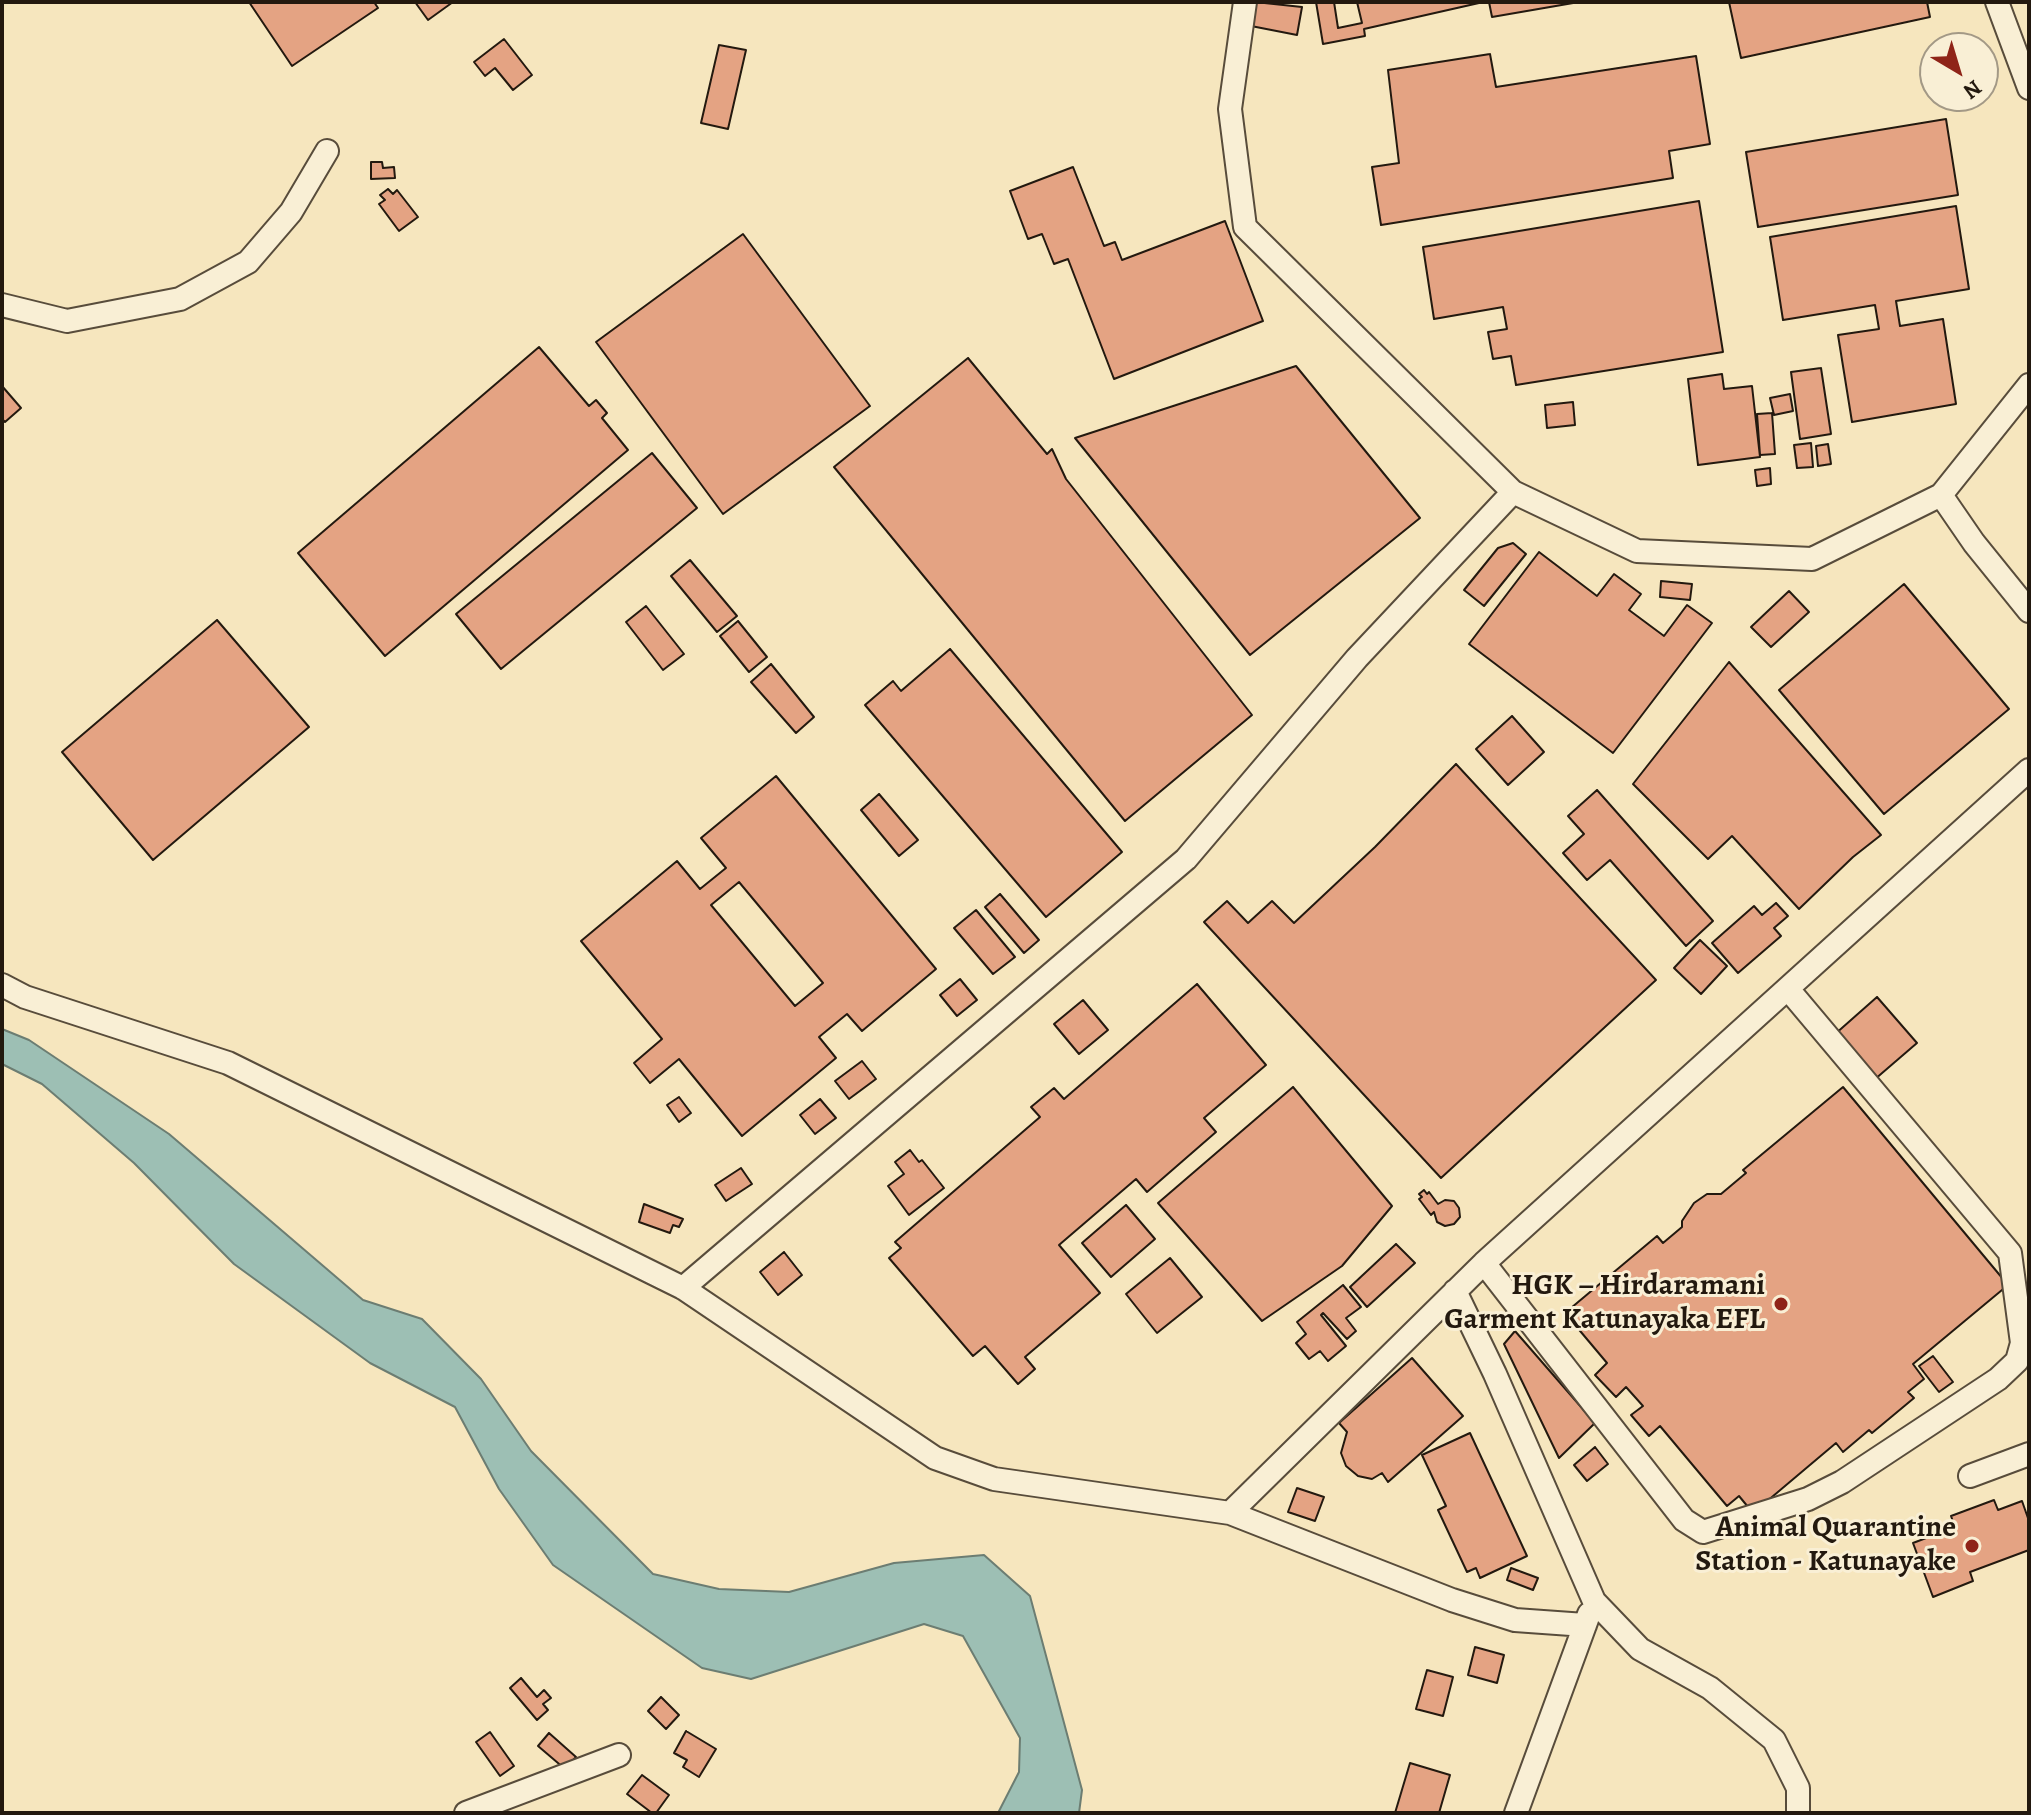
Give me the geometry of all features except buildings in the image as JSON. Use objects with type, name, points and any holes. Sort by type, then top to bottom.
[{"type":"street","points":[[1245,2],[1230,109],[1245,227],[1513,492],[1637,551],[1812,559],[1941,495],[2029,385]]},
{"type":"street","points":[[1997,2],[2029,88]]},
{"type":"street","points":[[2,305],[67,321],[180,299],[248,262],[291,212],[327,151]]},
{"type":"street","points":[[683,1288],[1186,859],[1357,658],[1513,492]]},
{"type":"street","points":[[1941,495],[1974,543],[2029,611]]},
{"type":"street","points":[[1230,1513],[1484,1263],[2029,770]]},
{"type":"street","points":[[2,985],[25,997],[228,1063],[683,1288],[935,1458],[994,1479],[1230,1513],[1452,1600],[1515,1620],[1585,1625]]},
{"type":"street","points":[[1484,1263],[1684,1520],[1703,1532],[1808,1499],[1831,1488],[1998,1379],[2017,1361],[2022,1343],[2010,1253],[1788,989]]},
{"type":"street","points":[[1455,1291],[1495,1374],[1594,1601],[1640,1649],[1710,1688],[1774,1740],[1798,1788],[1798,1813]]},
{"type":"street","points":[[1970,1476],[2029,1454]]},
{"type":"street","points":[[1516,1813],[1594,1601]]},
{"type":"street","points":[[466,1813],[619,1755]]},
{"type":"water","points":[[2,1029],[29,1040],[169,1134],[363,1300],[422,1319],[481,1379],[531,1451],[653,1574],[719,1589],[789,1592],[894,1563],[984,1555],[1030,1596],[1082,1790],[1079,1813],[998,1813],[1019,1772],[1020,1738],[963,1636],[924,1624],[751,1679],[702,1668],[553,1565],[499,1489],[455,1407],[370,1363],[234,1264],[134,1163],[42,1084],[2,1064]]},
{"type":"place","name":"HGK – Hirdaramani Garment Katunayaka EFL","points":[[1781,1304]]},
{"type":"place","name":"Animal Quarantine Station - Katunayake","points":[[1972,1546]]}]
